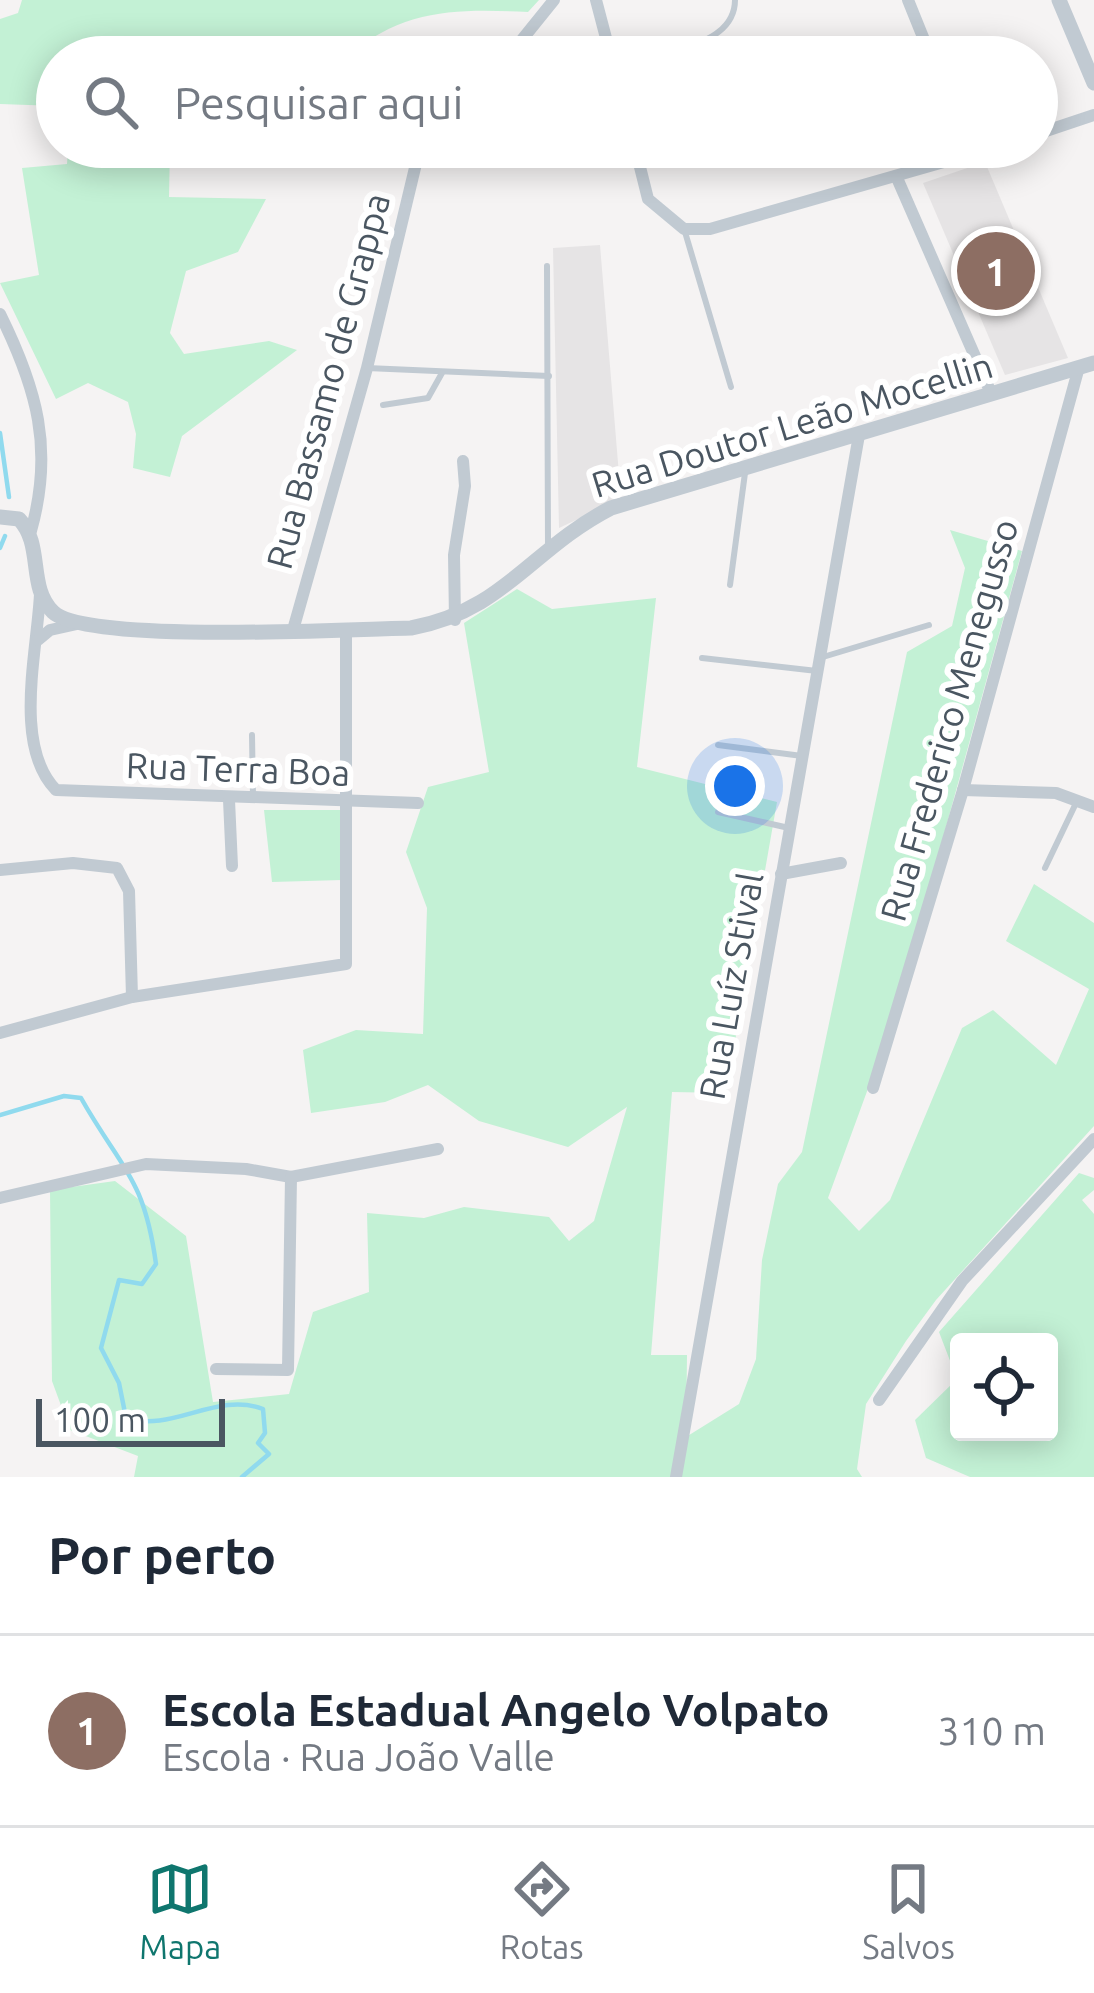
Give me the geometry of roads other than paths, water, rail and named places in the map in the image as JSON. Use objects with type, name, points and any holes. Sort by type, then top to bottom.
[{"type":"street","points":[[525,36],[554,0]]},
{"type":"street","points":[[596,0],[605,36]]},
{"type":"street","points":[[908,0],[923,36]]},
{"type":"street","points":[[1059,0],[1094,83]]},
{"type":"street","points":[[1058,127],[1094,115]]},
{"type":"street","name":"Rua Bassamo de Grappa","points":[[292,630],[367,368],[416,168]]},
{"type":"street","points":[[640,168],[648,200],[684,229],[710,229],[924,168]]},
{"type":"street","points":[[897,178],[992,393]]},
{"type":"street","points":[[0,314],[18,349],[44,445],[44,484],[31,532],[40,594],[38,640]]},
{"type":"street","name":"Rua Doutor Leão Mocellin","points":[[77,624],[133,630],[292,630],[454,620],[495,596],[548,546],[611,508],[1087,365]]},
{"type":"street","name":"Rua Frederico Menegusso","points":[[873,1088],[1087,365]]},
{"type":"street","name":"Rua Luíz Stival","points":[[676,1477],[859,435]]},
{"type":"street","points":[[454,620],[454,554],[465,486],[463,461]]},
{"type":"street","points":[[0,518],[20,519],[31,532]]},
{"type":"street","points":[[40,594],[54,614],[77,624]]},
{"type":"street","points":[[38,640],[50,630],[77,624]]},
{"type":"street","points":[[0,1033],[132,997],[346,964],[346,629]]},
{"type":"street","name":"Rua Terra Boa","points":[[38,640],[32,740],[38,771],[56,790],[229,800],[418,802]]},
{"type":"street","points":[[963,790],[1078,798],[1094,807]]},
{"type":"street","points":[[229,800],[232,866]]},
{"type":"street","points":[[0,871],[73,863],[117,868],[129,891],[132,997]]},
{"type":"street","points":[[781,874],[841,863]]},
{"type":"street","points":[[880,1400],[962,1281],[1094,1139]]},
{"type":"street","points":[[0,1198],[146,1164],[246,1169],[291,1177],[438,1149]]},
{"type":"street","points":[[216,1369],[288,1370],[291,1177]]},
{"type":"lane","points":[[713,36],[735,14],[735,0]]},
{"type":"lane","points":[[684,229],[731,387]]},
{"type":"lane","points":[[547,266],[548,546]]},
{"type":"lane","points":[[367,368],[549,376]]},
{"type":"lane","points":[[383,405],[428,398],[442,373]]},
{"type":"lane","points":[[730,585],[746,464]]},
{"type":"lane","points":[[702,658],[818,665],[929,625]]},
{"type":"lane","points":[[252,735],[253,800]]},
{"type":"lane","points":[[718,745],[802,757]]},
{"type":"lane","points":[[1045,868],[1078,798]]},
{"type":"lane","points":[[718,812],[789,828]]},
{"type":"waterway","points":[[0,433],[9,497]]},
{"type":"waterway","points":[[0,548],[5,536]]},
{"type":"waterway","points":[[0,1115],[64,1096],[81,1098],[138,1192],[156,1264],[142,1284],[119,1280],[101,1348],[119,1383],[126,1418],[160,1420],[229,1405],[263,1409],[265,1433],[258,1443],[269,1454],[242,1477]]},
{"type":"place","name":"Escola Estadual Angelo Volpato","points":[[996,271]]}]
